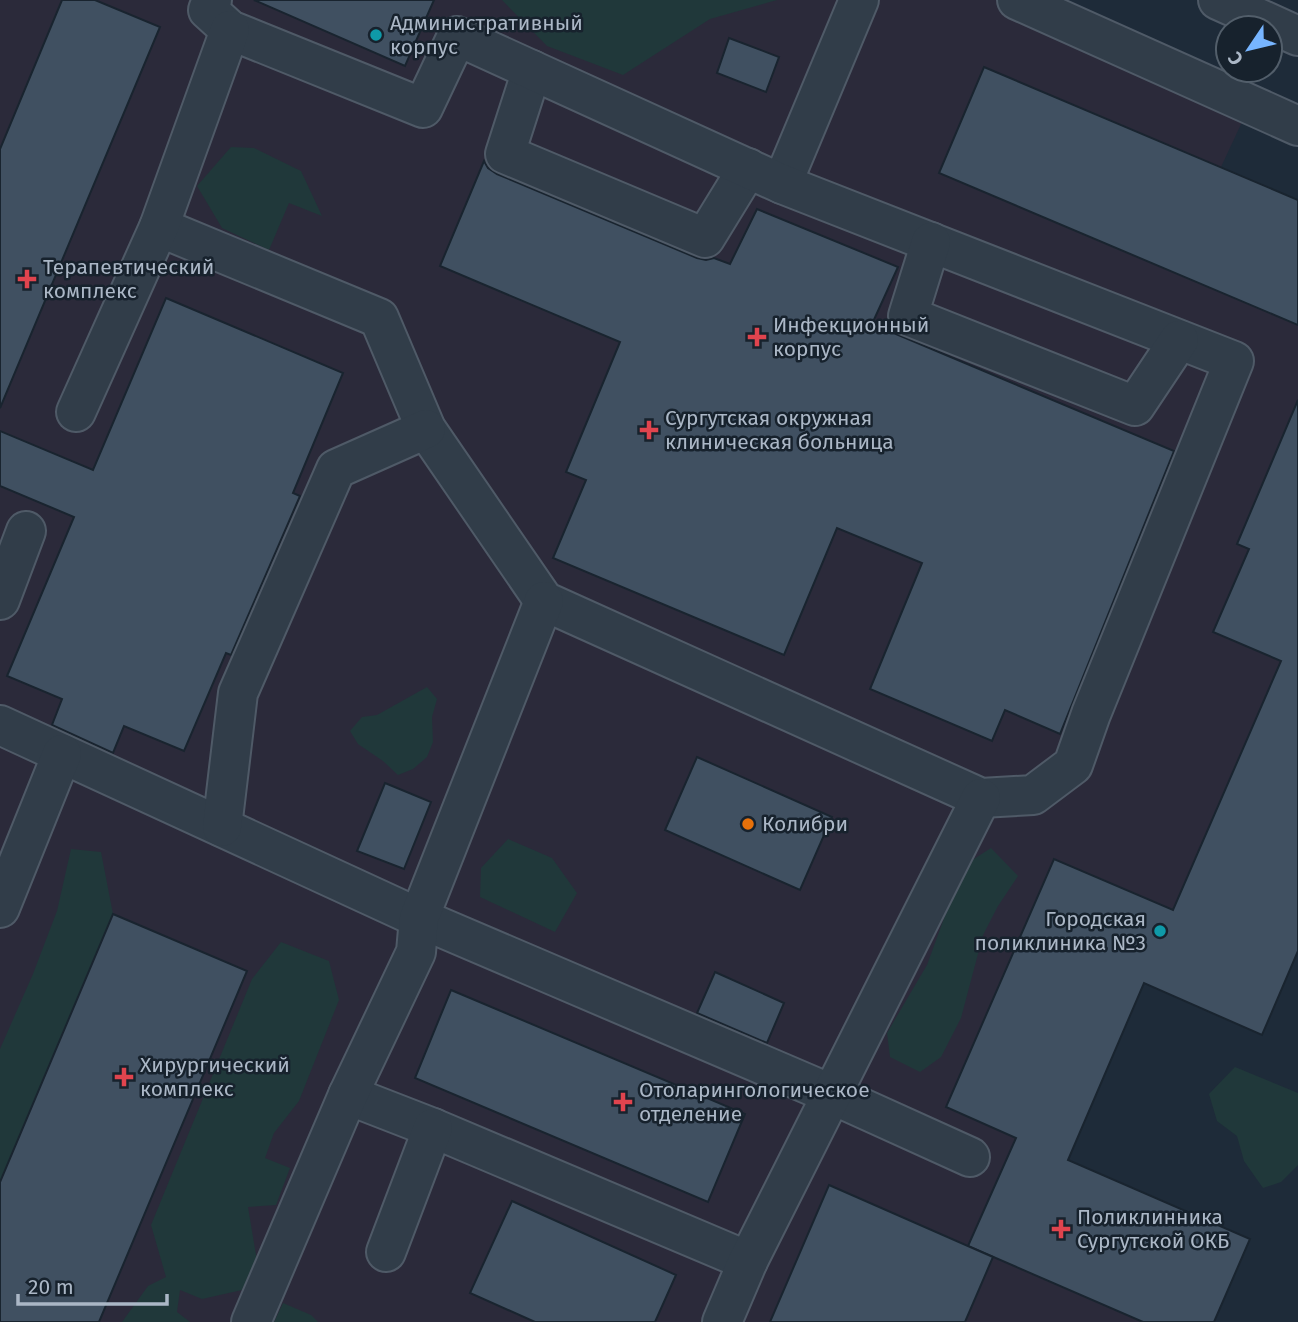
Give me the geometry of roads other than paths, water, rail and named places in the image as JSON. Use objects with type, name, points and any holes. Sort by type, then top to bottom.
[{"type":"lane","points":[[782,184],[859,0]]},
{"type":"lane","points":[[1017,0],[1298,126]]},
{"type":"lane","points":[[1218,0],[1298,36]]},
{"type":"lane","points":[[76,412],[159,227],[221,15],[423,108],[457,36],[782,184],[1234,361],[1091,714],[1073,765],[1033,795],[981,798],[544,601],[426,429],[379,318],[159,227]]},
{"type":"lane","points":[[532,70],[505,155],[705,238],[748,168]]},
{"type":"lane","points":[[931,242],[908,316],[1135,407],[1179,340]]},
{"type":"lane","points":[[222,827],[238,693],[336,469],[426,429]]},
{"type":"lane","points":[[0,600],[26,531]]},
{"type":"lane","points":[[251,1322],[348,1095],[416,952],[419,918],[544,601]]},
{"type":"lane","points":[[0,725],[419,918],[831,1094],[970,1157]]},
{"type":"lane","points":[[0,908],[62,754]]},
{"type":"lane","points":[[722,1322],[748,1261],[981,798]]},
{"type":"lane","points":[[348,1095],[433,1128],[748,1261]]},
{"type":"lane","points":[[386,1252],[433,1128]]},
{"type":"place","name":"Административный корпус","points":[[376,35]]},
{"type":"place","name":"Терапевтический комплекс","points":[[27,279]]},
{"type":"place","name":"Инфекционный корпус","points":[[757,337]]},
{"type":"place","name":"Сургутская окружная клиническая больница","points":[[649,430]]},
{"type":"place","name":"Колибри","points":[[748,824]]},
{"type":"place","name":"Городская поликлиника №3","points":[[1160,931]]},
{"type":"place","name":"Хирургический комплекс","points":[[124,1077]]},
{"type":"place","name":"Отоларингологическое отделение","points":[[623,1102]]},
{"type":"place","name":"Поликлинника Сургутской ОКБ","points":[[1061,1229]]}]
